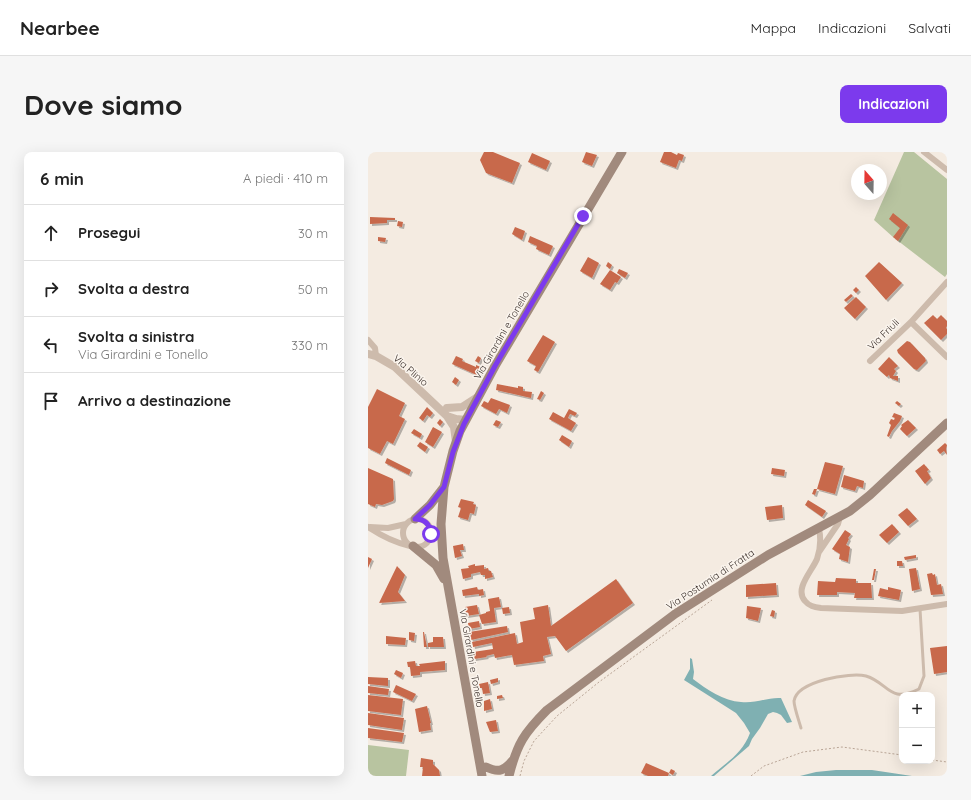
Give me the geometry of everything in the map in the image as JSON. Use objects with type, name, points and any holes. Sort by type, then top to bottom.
[{"type":"main road","name":"Via Girardini e Tonello","points":[[482,776],[443,558],[441,524],[444,487],[456,442],[466,420],[495,366],[622,152]]},
{"type":"main road","name":"Via Postumia di Fratta","points":[[510,776],[513,760],[520,743],[530,728],[547,710],[675,614],[768,555],[840,517],[870,495],[947,423]]},
{"type":"main road","points":[[415,519],[430,505],[444,487]]},
{"type":"main road","points":[[412,546],[436,565],[447,584]]},
{"type":"main road","name":"Via Girardini e Tonello","points":[[478,757],[492,776]]},
{"type":"main road","points":[[486,767],[492,770],[506,768],[513,760]]},
{"type":"street","points":[[924,152],[947,170]]},
{"type":"street","name":"Via Friuli","points":[[870,360],[911,322],[947,282]]},
{"type":"street","name":"Via Friuli","points":[[911,322],[947,357]]},
{"type":"street","points":[[368,340],[375,348],[372,355]]},
{"type":"street","name":"Via Plinio","points":[[372,355],[395,367],[444,410],[459,413],[466,420]]},
{"type":"street","points":[[456,442],[454,427],[444,410],[462,407],[479,396]]},
{"type":"street","points":[[818,553],[838,524],[840,517]]},
{"type":"street","points":[[415,519],[427,522],[431,534],[430,538],[425,544],[417,547],[404,545],[368,527],[388,528],[406,524],[415,519]]},
{"type":"street","points":[[406,524],[403,531],[404,538],[412,546]]},
{"type":"street","points":[[819,529],[820,536],[816,560],[800,593],[807,604],[813,607],[821,608],[902,611],[947,604]]},
{"type":"lane","points":[[801,728],[794,702],[796,695],[802,689],[815,682],[851,675],[865,676],[874,679],[892,693],[900,694],[919,689],[924,676],[920,609]]},
{"type":"path","points":[[520,776],[524,761],[534,741],[558,716],[599,682],[715,598]]},
{"type":"path","points":[[751,776],[764,766],[803,752],[842,747],[899,755]]},
{"type":"path","points":[[935,760],[947,762]]},
{"type":"green space","points":[[904,152],[914,152],[947,179],[947,274],[945,277],[893,237],[874,220],[883,200],[887,200],[887,191]]},
{"type":"green space","points":[[368,745],[409,750],[406,776],[368,776]]},
{"type":"water","points":[[690,658],[692,659],[694,672],[693,679],[709,690],[722,697],[741,702],[781,698],[792,722],[787,723],[781,715],[777,713],[773,712],[768,714],[749,746],[714,776],[711,776],[743,747],[750,733],[736,713],[684,680],[690,669]]},
{"type":"water","points":[[836,770],[872,770],[912,776],[800,776],[816,772]]},
{"type":"building","points":[[484,152],[493,152],[520,163],[512,183],[486,173],[480,160]]},
{"type":"building","points":[[586,152],[597,155],[592,166],[582,162]]},
{"type":"building","points":[[664,152],[684,155],[682,161],[679,160],[676,168],[660,162]]},
{"type":"building","points":[[532,153],[550,161],[546,170],[528,162]]},
{"type":"building","points":[[893,213],[908,225],[898,241],[893,237],[900,228],[889,219]]},
{"type":"building","points":[[370,217],[395,218],[395,220],[387,220],[387,223],[370,224]]},
{"type":"building","points":[[398,221],[403,222],[402,227],[397,226]]},
{"type":"building","points":[[515,227],[525,231],[522,240],[512,234]]},
{"type":"building","points":[[530,236],[553,246],[549,255],[536,249],[537,246],[528,242]]},
{"type":"building","points":[[378,237],[386,238],[385,242],[378,241]]},
{"type":"building","points":[[588,257],[599,263],[592,278],[580,271]]},
{"type":"building","points":[[608,262],[612,265],[610,269],[606,266]]},
{"type":"building","points":[[879,262],[902,283],[886,300],[865,276]]},
{"type":"building","points":[[619,269],[628,273],[625,278],[617,273]]},
{"type":"building","points":[[610,270],[621,277],[617,283],[615,282],[610,290],[600,284]]},
{"type":"building","points":[[856,287],[859,290],[856,293],[853,290]]},
{"type":"building","points":[[851,294],[853,296],[846,302],[844,300]]},
{"type":"building","points":[[856,297],[866,307],[855,319],[844,308]]},
{"type":"building","points":[[933,315],[937,319],[941,315],[947,321],[947,334],[941,340],[924,323]]},
{"type":"building","points":[[543,335],[555,342],[538,372],[534,370],[536,366],[527,361]]},
{"type":"building","points":[[907,341],[910,342],[925,358],[926,361],[917,370],[914,369],[898,353],[897,350]]},
{"type":"building","points":[[456,356],[463,359],[462,361],[476,367],[476,365],[483,368],[479,376],[452,364]]},
{"type":"building","points":[[478,356],[481,358],[479,363],[475,361]]},
{"type":"building","points":[[889,357],[898,366],[894,369],[896,371],[893,376],[898,376],[898,381],[890,378],[889,375],[887,377],[878,369]]},
{"type":"building","points":[[455,377],[459,380],[456,385],[452,382]]},
{"type":"building","points":[[497,384],[518,388],[518,386],[523,387],[523,391],[532,392],[531,398],[496,390]]},
{"type":"building","points":[[377,389],[405,403],[399,416],[405,419],[393,444],[387,441],[380,454],[368,448],[368,407]]},
{"type":"building","points":[[541,391],[544,393],[540,400],[537,399]]},
{"type":"building","points":[[491,398],[510,405],[507,413],[499,409],[496,414],[481,406],[484,401],[488,403]]},
{"type":"building","points":[[897,401],[901,404],[899,406],[895,403]]},
{"type":"building","points":[[427,407],[433,413],[430,417],[427,415],[423,421],[419,418]]},
{"type":"building","points":[[569,409],[577,413],[575,416],[570,414],[568,418],[576,423],[571,431],[549,419],[553,412],[564,418]]},
{"type":"building","points":[[894,413],[902,416],[889,437],[887,436],[891,425],[889,423],[891,419],[894,420],[895,418],[892,417]]},
{"type":"building","points":[[440,419],[443,422],[440,426],[437,423]]},
{"type":"building","points":[[496,420],[501,422],[498,427],[493,425]]},
{"type":"building","points":[[908,420],[916,428],[907,436],[900,429],[902,426],[901,425]]},
{"type":"building","points":[[433,427],[442,432],[433,447],[425,442]]},
{"type":"building","points":[[414,429],[422,434],[420,438],[411,433]]},
{"type":"building","points":[[562,435],[572,441],[569,447],[559,440]]},
{"type":"building","points":[[420,442],[428,447],[425,452],[417,446]]},
{"type":"building","points":[[945,443],[947,445],[947,455],[944,451],[940,454],[937,450]]},
{"type":"building","points":[[387,458],[411,470],[409,475],[385,463]]},
{"type":"building","points":[[825,462],[843,466],[835,494],[817,489]]},
{"type":"building","points":[[924,464],[929,470],[927,471],[931,478],[925,484],[915,471]]},
{"type":"building","points":[[368,468],[393,479],[393,501],[382,505],[376,504],[375,507],[368,504]]},
{"type":"building","points":[[772,468],[785,470],[784,476],[771,474]]},
{"type":"building","points":[[844,475],[864,481],[863,488],[857,486],[855,491],[841,487]]},
{"type":"building","points":[[814,489],[817,489],[815,495],[812,494]]},
{"type":"building","points":[[461,499],[474,502],[473,504],[476,505],[474,514],[470,513],[468,520],[458,517],[461,508],[458,507]]},
{"type":"building","points":[[808,500],[826,511],[822,517],[805,505]]},
{"type":"building","points":[[782,505],[783,518],[767,520],[765,507]]},
{"type":"building","points":[[907,508],[917,519],[908,526],[898,515]]},
{"type":"building","points":[[892,524],[899,532],[887,543],[879,535]]},
{"type":"building","points":[[845,530],[851,534],[846,545],[850,547],[848,562],[839,559],[840,554],[832,549]]},
{"type":"building","points":[[463,544],[464,550],[460,550],[462,556],[455,558],[453,546]]},
{"type":"building","points":[[916,555],[916,558],[905,560],[904,557]]},
{"type":"building","points":[[368,557],[372,559],[368,568]]},
{"type":"building","points":[[897,561],[902,561],[903,566],[897,566]]},
{"type":"building","points":[[475,564],[475,566],[484,565],[484,569],[488,568],[493,577],[485,579],[485,575],[481,575],[480,572],[471,574],[471,577],[463,579],[461,569],[469,568],[468,566]]},
{"type":"building","points":[[397,566],[405,575],[398,592],[405,601],[379,603]]},
{"type":"building","points":[[916,568],[920,589],[912,591],[909,569]]},
{"type":"building","points":[[874,569],[876,569],[874,580],[872,580]]},
{"type":"building","points":[[932,573],[933,575],[935,574],[937,585],[941,584],[943,594],[931,595],[927,574]]},
{"type":"building","points":[[836,578],[856,579],[856,583],[871,583],[872,598],[854,598],[855,593],[837,592],[837,595],[817,595],[818,581],[835,582]]},
{"type":"building","points":[[616,579],[633,603],[566,651],[555,636],[547,637],[551,654],[543,656],[544,661],[514,665],[512,655],[495,658],[494,654],[486,656],[487,657],[474,659],[473,652],[493,649],[492,643],[473,647],[472,642],[515,633],[517,644],[523,642],[520,622],[535,619],[533,608],[548,605],[551,626]]},
{"type":"building","points":[[776,583],[777,595],[746,597],[746,585]]},
{"type":"building","points":[[477,587],[478,590],[483,589],[484,595],[479,596],[479,594],[463,596],[462,590]]},
{"type":"building","points":[[888,587],[901,590],[899,600],[878,596],[880,588],[888,590]]},
{"type":"building","points":[[499,597],[501,607],[494,608],[496,622],[482,624],[479,615],[490,611],[488,599]]},
{"type":"building","points":[[477,605],[479,614],[466,616],[465,607]]},
{"type":"building","points":[[747,606],[761,608],[758,621],[746,618]]},
{"type":"building","points":[[509,607],[510,613],[503,614],[502,608]]},
{"type":"building","points":[[772,610],[775,611],[774,617],[770,616]]},
{"type":"building","points":[[479,621],[480,627],[469,629],[468,623]]},
{"type":"building","points":[[507,626],[508,632],[471,640],[469,632]]},
{"type":"building","points":[[409,632],[415,633],[414,641],[409,640]]},
{"type":"building","points":[[424,632],[427,647],[424,647]]},
{"type":"building","points":[[386,636],[406,638],[405,645],[386,644]]},
{"type":"building","points":[[433,637],[443,637],[444,647],[428,647],[428,643],[433,642]]},
{"type":"building","points":[[947,646],[947,672],[934,674],[930,648]]},
{"type":"building","points":[[415,661],[416,666],[420,666],[419,664],[445,661],[445,670],[420,672],[420,675],[411,676],[410,667],[408,667],[407,662]]},
{"type":"building","points":[[396,670],[403,673],[401,678],[394,674]]},
{"type":"building","points":[[368,677],[388,678],[388,686],[368,684]]},
{"type":"building","points":[[498,678],[498,682],[491,684],[490,680]]},
{"type":"building","points":[[488,682],[490,693],[483,694],[482,688],[480,688],[479,684]]},
{"type":"building","points":[[396,685],[416,694],[412,701],[393,692]]},
{"type":"building","points":[[368,686],[389,689],[388,695],[368,693]]},
{"type":"building","points":[[368,695],[403,699],[401,715],[368,711]]},
{"type":"building","points":[[502,695],[503,698],[497,699],[497,696]]},
{"type":"building","points":[[490,699],[492,709],[484,711],[484,701]]},
{"type":"building","points":[[427,706],[431,730],[419,732],[415,709]]},
{"type":"building","points":[[368,713],[404,718],[402,730],[368,725]]},
{"type":"building","points":[[496,720],[498,731],[490,732],[486,722]]},
{"type":"building","points":[[368,728],[404,733],[402,742],[368,738]]},
{"type":"building","points":[[421,758],[433,760],[433,764],[439,770],[440,776],[422,776],[423,767],[420,767]]},
{"type":"building","points":[[646,763],[669,773],[668,776],[648,776],[641,773]]},
{"type":"building","points":[[671,769],[675,771],[673,775],[669,773]]},
{"type":"route","points":[[431,534],[431,530],[427,522],[415,519],[430,505],[444,487],[453,452],[464,424],[495,366],[583,216]]}]
